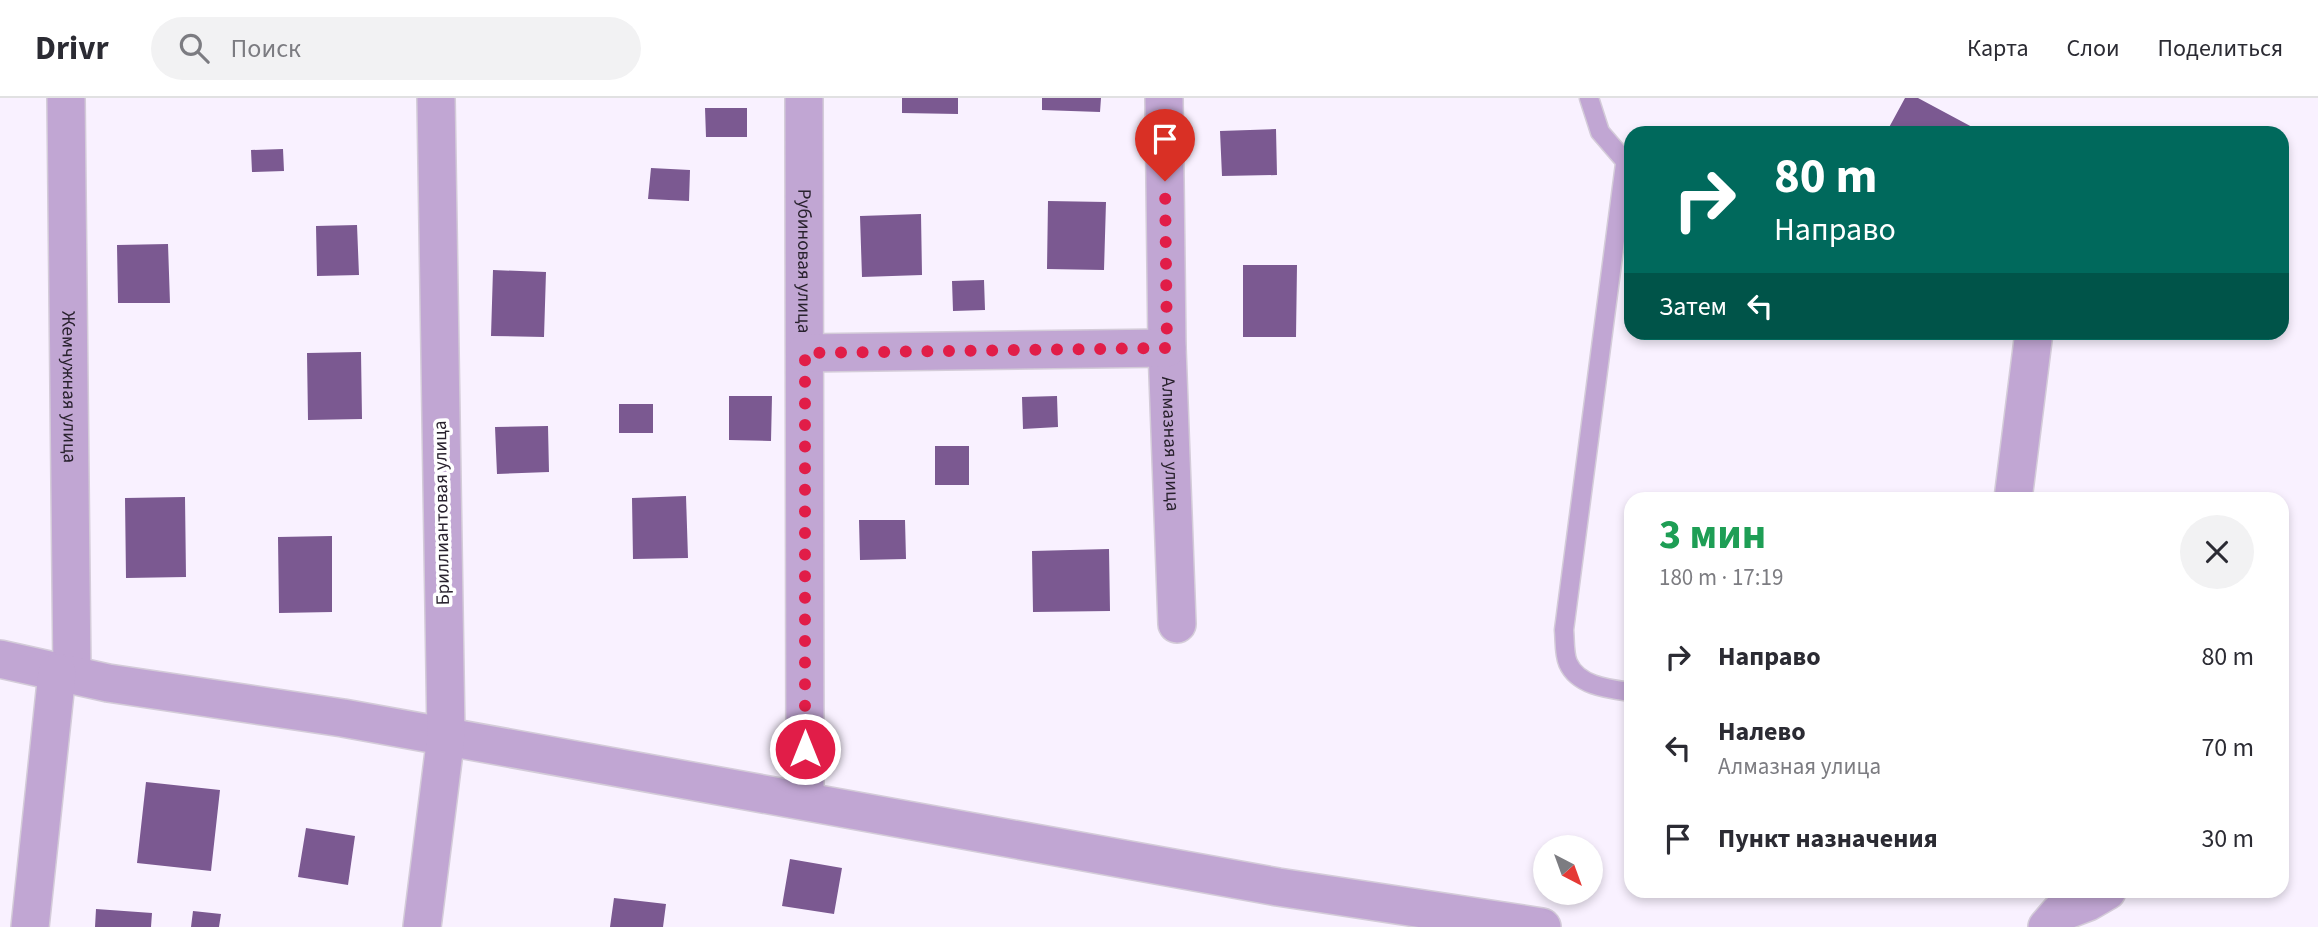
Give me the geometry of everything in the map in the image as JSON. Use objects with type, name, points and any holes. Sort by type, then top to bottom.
[{"type":"street","name":"Жемчужная улица","points":[[30,927],[64,674],[66,98]]},
{"type":"street","name":"Бриллиантовая улица","points":[[422,927],[446,736],[436,98]]},
{"type":"street","name":"Рубиновая улица","points":[[804,98],[805,802]]},
{"type":"street","name":"Алмазная улица","points":[[1164,98],[1167,348],[1177,624]]},
{"type":"street","points":[[2015,492],[2033,340]]},
{"type":"street","points":[[805,353],[1167,348]]},
{"type":"street","points":[[0,659],[64,674],[446,736],[1278,887],[1542,927]]},
{"type":"street","points":[[2046,927],[2059,913],[2095,898]]},
{"type":"lane","points":[[1589,98],[1600,132],[1624,161]]},
{"type":"lane","points":[[1624,195],[1564,630],[1567,663],[1581,679],[1611,690],[1624,691]]},
{"type":"building","points":[[902,98],[958,98],[958,114],[902,113]]},
{"type":"building","points":[[1042,98],[1101,98],[1100,112],[1042,110]]},
{"type":"building","points":[[1905,98],[1918,98],[1970,126],[1890,126]]},
{"type":"building","points":[[705,108],[747,108],[747,137],[706,137]]},
{"type":"building","points":[[1276,129],[1277,175],[1222,176],[1220,131]]},
{"type":"building","points":[[283,149],[284,171],[252,172],[251,150]]},
{"type":"building","points":[[651,168],[690,170],[689,201],[648,199]]},
{"type":"building","points":[[1048,201],[1106,202],[1104,270],[1047,269]]},
{"type":"building","points":[[921,214],[922,275],[862,277],[860,216]]},
{"type":"building","points":[[357,225],[359,275],[317,276],[316,226]]},
{"type":"building","points":[[168,244],[170,303],[118,303],[117,245]]},
{"type":"building","points":[[1243,265],[1297,265],[1296,337],[1243,337]]},
{"type":"building","points":[[493,270],[546,272],[544,337],[491,336]]},
{"type":"building","points":[[984,280],[985,310],[953,311],[952,281]]},
{"type":"building","points":[[361,352],[362,419],[308,420],[307,353]]},
{"type":"building","points":[[729,396],[772,396],[771,441],[729,440]]},
{"type":"building","points":[[1057,396],[1058,427],[1023,429],[1022,397]]},
{"type":"building","points":[[619,404],[653,404],[653,433],[619,433]]},
{"type":"building","points":[[548,426],[549,472],[497,474],[495,427]]},
{"type":"building","points":[[935,446],[969,446],[969,485],[935,485]]},
{"type":"building","points":[[686,496],[688,558],[633,559],[632,498]]},
{"type":"building","points":[[185,497],[186,577],[126,578],[125,498]]},
{"type":"building","points":[[859,520],[905,520],[906,559],[860,560]]},
{"type":"building","points":[[332,536],[332,612],[279,613],[278,537]]},
{"type":"building","points":[[1109,549],[1110,611],[1033,612],[1032,551]]},
{"type":"building","points":[[146,782],[220,790],[211,871],[137,863]]},
{"type":"building","points":[[306,828],[355,836],[348,885],[298,877]]},
{"type":"building","points":[[790,859],[842,868],[834,914],[782,906]]},
{"type":"building","points":[[614,898],[666,904],[663,927],[610,927]]},
{"type":"building","points":[[96,909],[152,913],[151,927],[95,927]]},
{"type":"building","points":[[193,911],[221,914],[219,927],[191,927]]},
{"type":"route","points":[[805,749],[805,353],[1167,348],[1165,181]]}]
